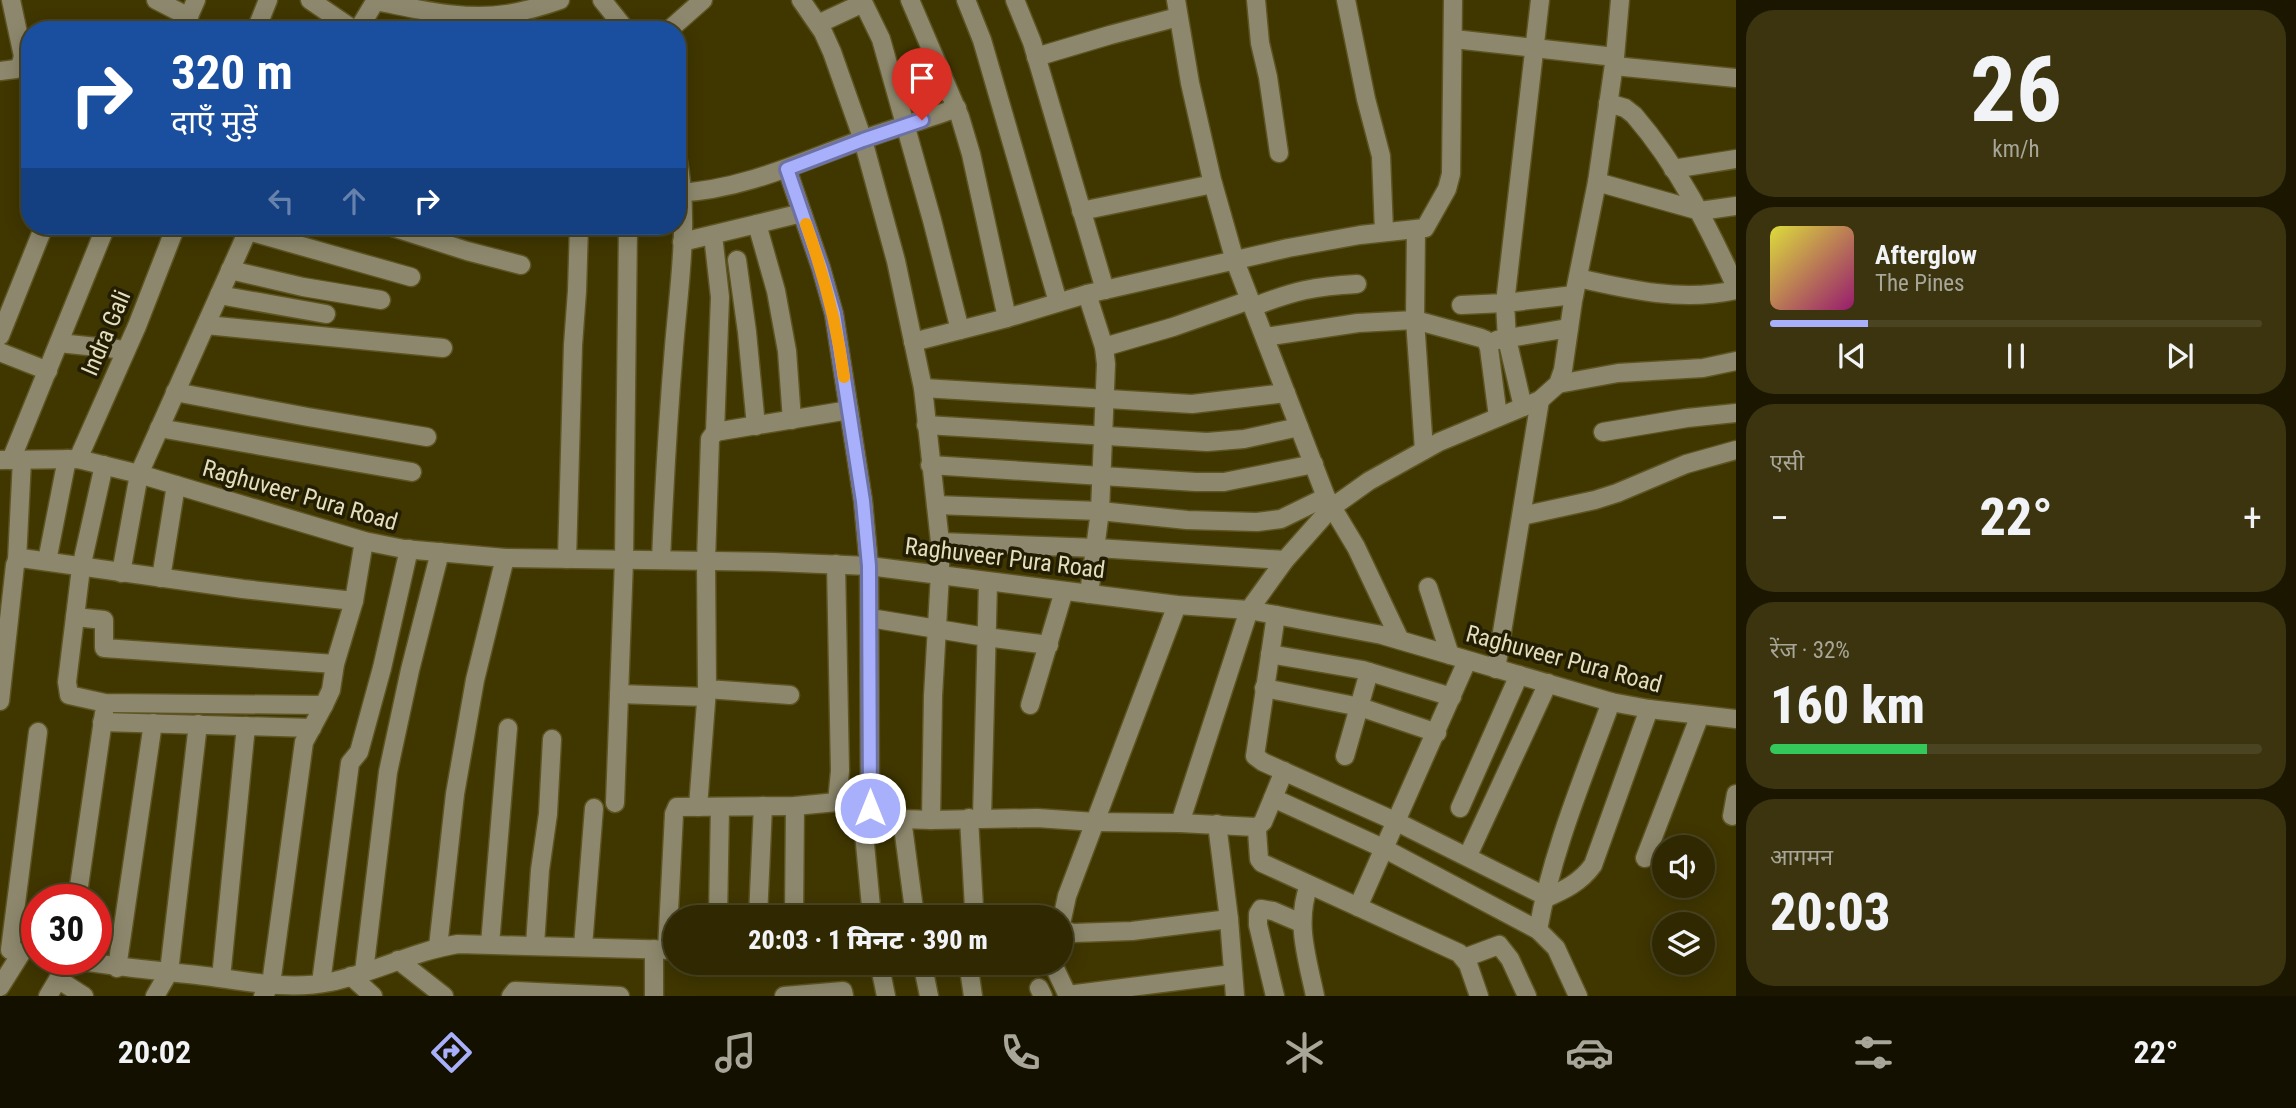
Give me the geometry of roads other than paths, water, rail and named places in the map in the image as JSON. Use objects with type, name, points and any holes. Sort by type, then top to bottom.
[{"type":"street","points":[[10,0],[21,47]]},
{"type":"street","points":[[156,0],[189,16]]},
{"type":"street","points":[[260,21],[268,0]]},
{"type":"street","points":[[310,0],[342,21]]},
{"type":"street","points":[[362,21],[376,1],[423,5],[451,14],[489,8],[528,10],[560,0]]},
{"type":"street","points":[[602,0],[619,21]]},
{"type":"street","points":[[679,21],[703,0]]},
{"type":"street","points":[[801,0],[818,24],[832,52],[863,140],[896,261],[923,388],[940,542],[931,820]]},
{"type":"street","points":[[910,0],[957,108],[971,154],[1007,318]]},
{"type":"street","points":[[966,0],[982,40],[1058,302]]},
{"type":"street","points":[[1014,0],[1036,57],[1105,290]]},
{"type":"street","points":[[1256,0],[1260,43],[1279,153]]},
{"type":"street","points":[[1346,0],[1366,99],[1381,156],[1384,231]]},
{"type":"street","points":[[913,342],[1087,294],[1288,248],[1384,231],[1425,228],[1447,189],[1451,174],[1454,0]]},
{"type":"street","points":[[1496,669],[1522,516],[1532,403],[1507,339],[1504,303],[1540,0]]},
{"type":"street","points":[[1558,384],[1563,370],[1597,182],[1620,0]]},
{"type":"street","points":[[818,24],[863,2],[881,39],[960,330]]},
{"type":"street","points":[[1036,57],[1110,35],[1177,9],[1190,83],[1213,184],[1235,261],[1329,502],[1356,547],[1401,640]]},
{"type":"street","points":[[1454,39],[1535,48],[1736,78]]},
{"type":"street","points":[[0,70],[16,69],[21,65]]},
{"type":"street","points":[[1461,305],[1504,303],[1576,287],[1625,288],[1688,296],[1714,295],[1736,288],[1700,211],[1673,169],[1634,115],[1625,108],[1608,103]]},
{"type":"street","points":[[686,192],[735,184],[787,169],[957,108]]},
{"type":"street","points":[[1673,169],[1736,159]]},
{"type":"street","points":[[787,169],[829,295],[838,335],[863,501],[869,566],[867,815],[871,905]]},
{"type":"street","points":[[1597,182],[1700,211],[1736,206]]},
{"type":"street","points":[[1081,211],[1213,184]]},
{"type":"street","points":[[682,243],[802,213]]},
{"type":"street","points":[[757,224],[776,291],[787,351],[792,420]]},
{"type":"street","points":[[1416,229],[1415,320],[1424,450]]},
{"type":"street","points":[[0,336],[40,235]]},
{"type":"street","points":[[0,701],[3,644],[17,560],[11,460],[102,235]]},
{"type":"street","name":"Indra Gali","points":[[47,561],[72,459],[126,350],[172,235]]},
{"type":"street","points":[[121,573],[139,474],[246,235]]},
{"type":"street","points":[[269,235],[411,277]]},
{"type":"street","points":[[417,235],[520,265]]},
{"type":"street","points":[[567,559],[579,235]]},
{"type":"street","points":[[615,803],[624,560],[628,235]]},
{"type":"street","points":[[661,561],[666,435],[682,235]]},
{"type":"street","points":[[698,807],[707,693],[706,561],[710,439],[715,432],[720,297],[713,235]]},
{"type":"street","points":[[737,260],[756,426]]},
{"type":"street","points":[[230,270],[303,287],[381,300]]},
{"type":"street","points":[[1104,347],[1314,287],[1357,284]]},
{"type":"street","points":[[1087,294],[1104,347],[1105,400],[1097,548],[1089,594]]},
{"type":"street","points":[[219,295],[326,314]]},
{"type":"street","points":[[1265,337],[1358,323],[1415,320],[1486,340],[1569,328]]},
{"type":"street","points":[[206,325],[443,348]]},
{"type":"street","points":[[1486,340],[1498,417]]},
{"type":"street","points":[[59,343],[126,350]]},
{"type":"street","points":[[0,352],[48,371]]},
{"type":"street","points":[[936,505],[1100,511],[1187,520],[1257,522],[1281,519],[1329,502],[1424,450],[1532,403],[1558,384],[1618,373],[1703,369],[1736,361]]},
{"type":"street","points":[[923,388],[1192,404],[1286,393]]},
{"type":"street","points":[[175,391],[426,437]]},
{"type":"street","points":[[715,432],[849,410]]},
{"type":"street","points":[[1603,432],[1736,413]]},
{"type":"street","points":[[926,425],[1207,442],[1244,439],[1299,427]]},
{"type":"street","points":[[159,428],[412,472]]},
{"type":"street","points":[[1522,516],[1595,500],[1686,464],[1736,450]]},
{"type":"street","points":[[11,460],[72,459],[139,474]]},
{"type":"street","points":[[930,465],[1224,482],[1314,464]]},
{"type":"street","points":[[104,465],[81,568],[67,682],[69,695],[105,703],[324,705]]},
{"type":"street","name":"Raghuveer Pura Road","points":[[139,474],[364,541],[410,550],[505,558],[869,566],[1177,606],[1249,610],[1401,640],[1611,702],[1736,719]]},
{"type":"street","points":[[161,578],[176,485]]},
{"type":"street","points":[[1180,822],[1249,610],[1329,502]]},
{"type":"street","points":[[267,990],[304,742],[331,690],[335,664],[354,601],[364,541]]},
{"type":"street","points":[[940,542],[1097,548],[1285,560]]},
{"type":"street","points":[[321,983],[349,763],[359,752],[410,550]]},
{"type":"street","points":[[373,996],[357,974],[388,772],[440,552]]},
{"type":"street","points":[[17,560],[27,558],[81,568],[354,601]]},
{"type":"street","points":[[438,947],[457,782],[475,680],[505,558]]},
{"type":"street","points":[[836,564],[840,758],[838,802]]},
{"type":"street","points":[[974,905],[975,818],[988,583]]},
{"type":"street","points":[[1358,907],[1452,697],[1459,658],[1428,587]]},
{"type":"street","points":[[1030,705],[1065,591]]},
{"type":"street","points":[[1065,905],[1177,606]]},
{"type":"street","points":[[1276,615],[1255,755],[1263,762],[1397,821],[1544,898],[1571,887],[1584,878],[1593,865],[1649,709]]},
{"type":"street","points":[[75,617],[104,620],[104,648],[335,664]]},
{"type":"street","points":[[870,618],[1049,645]]},
{"type":"street","points":[[1270,654],[1369,672],[1452,697]]},
{"type":"street","points":[[1345,756],[1369,672]]},
{"type":"street","points":[[1460,808],[1519,675]]},
{"type":"street","points":[[1471,849],[1548,683]]},
{"type":"street","points":[[1264,688],[1360,707],[1437,733]]},
{"type":"street","points":[[619,694],[790,695]]},
{"type":"street","points":[[1538,930],[1544,898],[1570,814],[1611,702]]},
{"type":"street","points":[[79,884],[105,703]]},
{"type":"street","points":[[1645,859],[1700,715]]},
{"type":"street","points":[[102,722],[312,728]]},
{"type":"street","points":[[117,968],[153,723]]},
{"type":"street","points":[[155,996],[169,972],[198,724]]},
{"type":"street","points":[[221,978],[246,726]]},
{"type":"street","points":[[490,944],[508,728]]},
{"type":"street","points":[[0,987],[17,951],[38,732]]},
{"type":"street","points":[[535,945],[540,870],[548,814],[552,739]]},
{"type":"street","points":[[668,905],[674,814],[677,807],[795,806],[838,802],[867,815],[902,819],[1037,818],[1095,822],[1180,822],[1256,828],[1263,822],[1284,771]]},
{"type":"street","points":[[1732,816],[1736,794]]},
{"type":"street","points":[[1273,798],[1385,849],[1538,930],[1556,948],[1578,996]]},
{"type":"street","points":[[759,905],[763,806]]},
{"type":"street","points":[[794,905],[795,806]]},
{"type":"street","points":[[583,946],[594,807]]},
{"type":"street","points":[[718,905],[720,807]]},
{"type":"street","points":[[902,819],[913,905]]},
{"type":"street","points":[[1217,824],[1235,996]]},
{"type":"street","points":[[1256,828],[1259,861],[1460,953],[1479,996]]},
{"type":"street","points":[[1309,885],[1303,902],[1301,923],[1315,996]]},
{"type":"street","points":[[1275,996],[1258,925],[1258,914],[1261,909],[1273,911],[1301,923]]},
{"type":"street","points":[[1073,933],[1132,931],[1229,919]]},
{"type":"street","points":[[112,967],[221,978],[267,990],[321,983],[438,947],[458,944],[663,950]]},
{"type":"street","points":[[1464,958],[1499,945],[1510,959],[1527,996]]},
{"type":"street","points":[[654,996],[663,958]]},
{"type":"street","points":[[398,960],[444,996]]},
{"type":"street","points":[[1058,975],[1068,996],[1233,974]]},
{"type":"street","points":[[48,996],[61,975]]},
{"type":"street","points":[[882,975],[886,996]]},
{"type":"street","points":[[925,975],[929,996]]},
{"type":"street","points":[[970,975],[973,996]]},
{"type":"street","points":[[59,980],[84,996]]},
{"type":"street","points":[[784,996],[843,991],[844,996]]},
{"type":"street","points":[[515,994],[620,996]]}]
